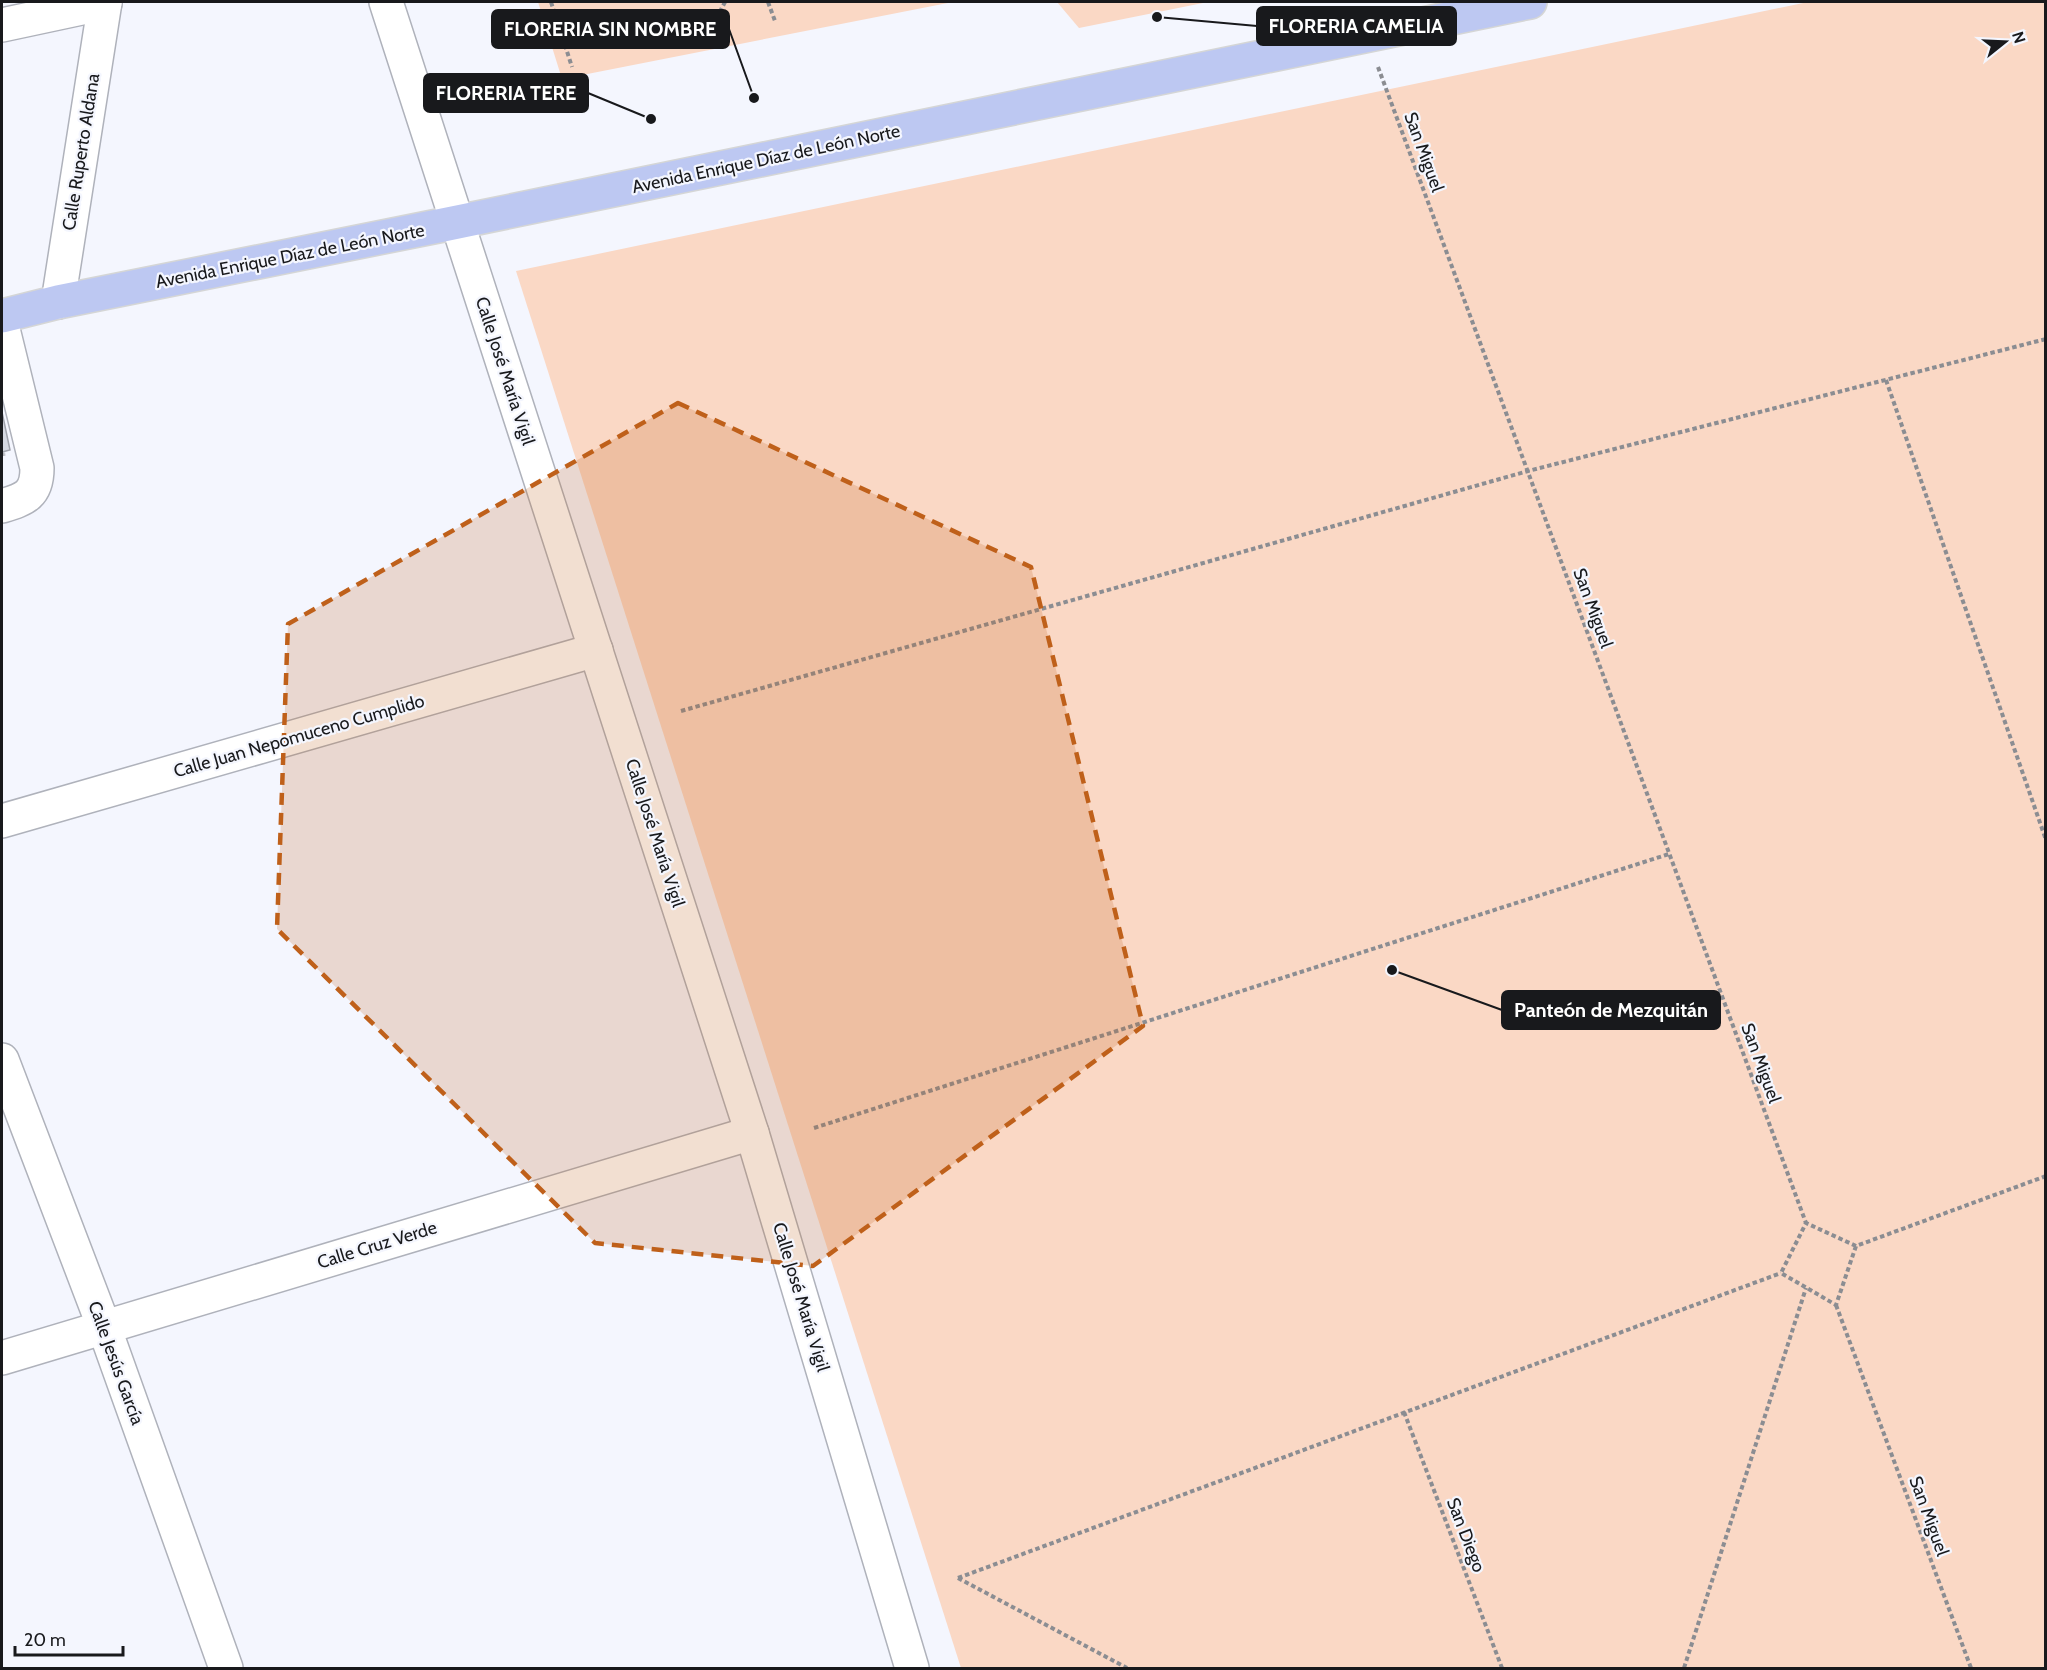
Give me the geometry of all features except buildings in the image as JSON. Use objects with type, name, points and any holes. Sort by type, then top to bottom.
[{"type":"main road","name":"Avenida Enrique Díaz de León Norte","points":[[2,316],[58,302],[1530,2]]},
{"type":"street","points":[[2,25],[105,2]]},
{"type":"street","name":"Calle Ruperto Aldana","points":[[58,302],[105,2]]},
{"type":"street","name":"Calle José María Vigil","points":[[386,2],[752,1133],[912,1668]]},
{"type":"street","points":[[2,325],[37,468],[37,482],[30,494],[19,501],[2,506]]},
{"type":"street","name":"Calle Juan Nepomuceno Cumplido","points":[[2,821],[596,650]]},
{"type":"street","name":"Calle Jesús García","points":[[2,1060],[104,1327],[226,1668]]},
{"type":"street","name":"Calle Cruz Verde","points":[[2,1358],[752,1133]]},
{"type":"path","points":[[551,2],[572,67]]},
{"type":"path","points":[[709,32],[725,2]]},
{"type":"path","points":[[768,2],[775,21]]},
{"type":"path","name":"San Miguel","points":[[1366,35],[1806,1223]]},
{"type":"path","points":[[681,711],[1528,471],[2046,339]]},
{"type":"path","points":[[1886,380],[2046,840]]},
{"type":"path","points":[[814,1128],[1669,854]]},
{"type":"path","points":[[1127,1668],[958,1578],[1781,1273],[1806,1223],[1856,1246],[2046,1176]]},
{"type":"path","points":[[1781,1273],[1836,1305],[1856,1246]]},
{"type":"path","points":[[1684,1668],[1806,1288]]},
{"type":"path","name":"San Miguel","points":[[1836,1305],[1971,1668]]},
{"type":"path","name":"San Diego","points":[[1404,1412],[1502,1668]]},
{"type":"highlighted area","points":[[678,403],[1031,567],[1143,1026],[813,1266],[595,1243],[277,929],[288,624]]},
{"type":"shaded area","points":[[538,2],[953,2],[562,79]]},
{"type":"shaded area","points":[[1057,2],[1208,2],[1079,28]]},
{"type":"shaded area","points":[[1808,2],[2045,2],[2045,1668],[961,1668],[516,271]]},
{"type":"place","name":"FLORERIA CAMELIA","points":[[1157,17]]},
{"type":"place","name":"FLORERIA SIN NOMBRE","points":[[754,98]]},
{"type":"place","name":"FLORERIA TERE","points":[[651,119]]},
{"type":"place","name":"Panteón de Mezquitán","points":[[1392,970]]}]
